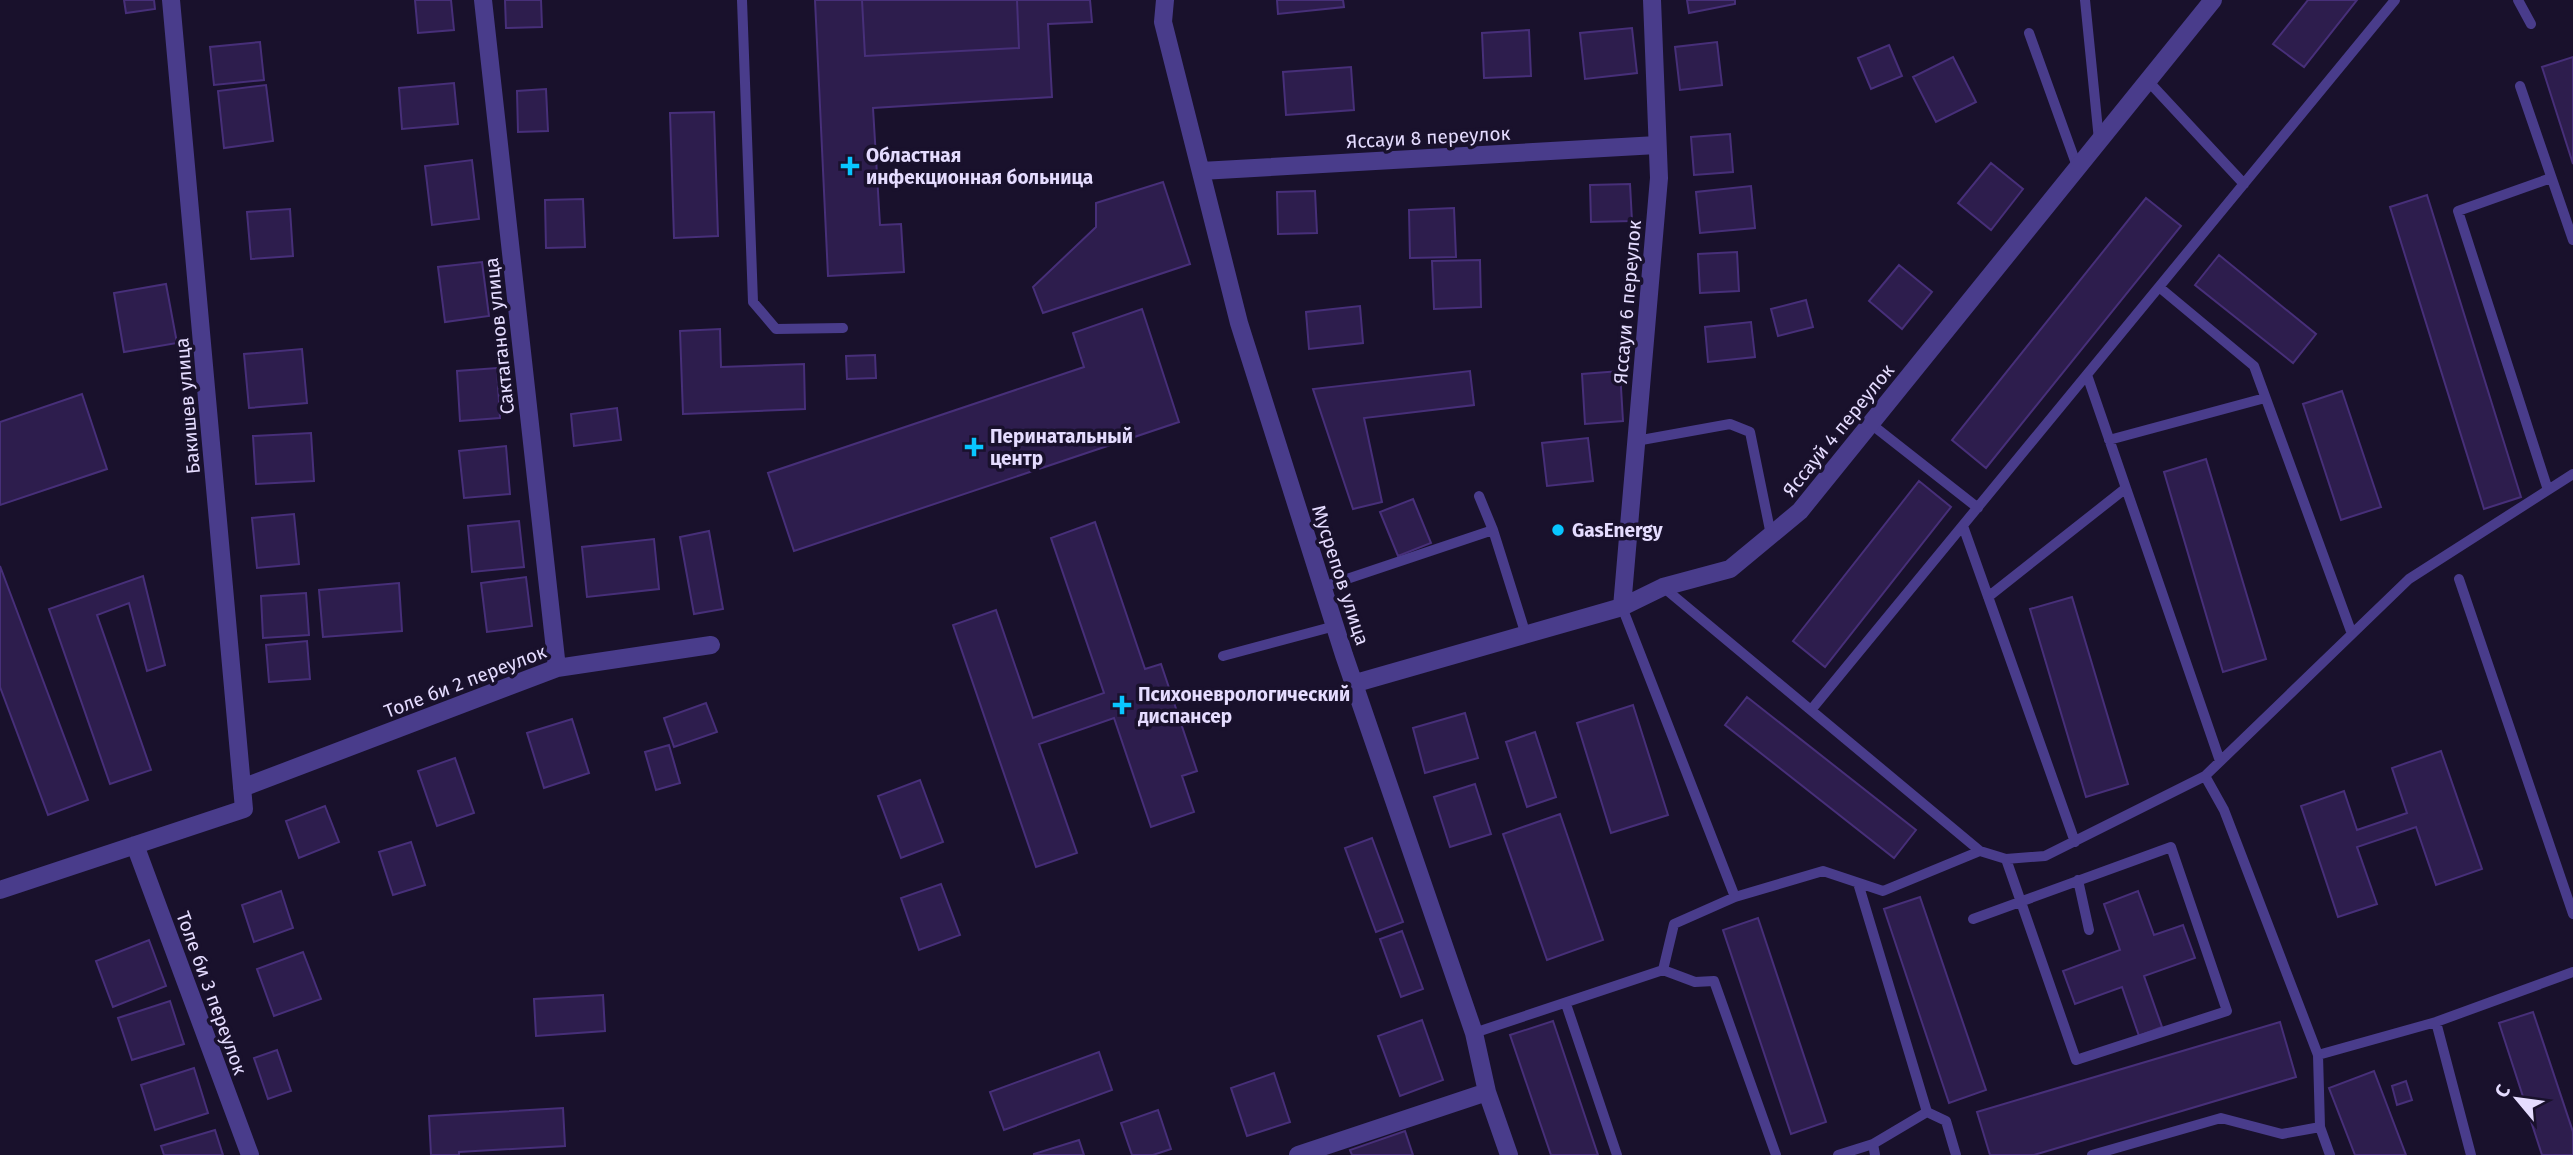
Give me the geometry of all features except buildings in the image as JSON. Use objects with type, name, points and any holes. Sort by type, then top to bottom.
[{"type":"street","name":"Бакишев улица","points":[[135,845],[244,809],[172,0]]},
{"type":"street","name":"Сактаганов улица","points":[[483,0],[557,668]]},
{"type":"street","name":"Мусрепов улица","points":[[1165,0],[1163,22],[1239,323],[1335,626],[1474,1032],[1487,1092],[1509,1155]]},
{"type":"street","name":"Яссауи 6 переулок","points":[[1622,607],[1659,178],[1651,0]]},
{"type":"street","name":"Яссауй 4 переулок","points":[[1356,683],[1622,607],[1663,587],[1730,569],[1800,511],[2213,0]]},
{"type":"street","name":"Яссауи 8 переулок","points":[[1201,172],[1657,145]]},
{"type":"street","name":"Толе би 2 переулок","points":[[242,788],[557,668],[711,645]]},
{"type":"street","points":[[0,890],[135,845]]},
{"type":"street","name":"Толе би 3 переулок","points":[[135,845],[250,1155]]},
{"type":"street","points":[[1298,1155],[1487,1092]]},
{"type":"lane","points":[[742,0],[753,302],[776,329],[844,328]]},
{"type":"lane","points":[[2085,0],[2099,143]]},
{"type":"lane","points":[[1811,710],[2395,0]]},
{"type":"lane","points":[[2518,0],[2531,24]]},
{"type":"lane","points":[[2029,33],[2078,169]]},
{"type":"lane","points":[[2149,82],[2244,184]]},
{"type":"lane","points":[[2519,86],[2573,240]]},
{"type":"lane","points":[[2548,490],[2458,211],[2551,178]]},
{"type":"lane","points":[[2159,287],[2254,366],[2352,634]]},
{"type":"lane","points":[[2087,375],[2220,761]]},
{"type":"lane","points":[[2109,440],[2265,398]]},
{"type":"lane","points":[[1636,441],[1730,424],[1750,432],[1771,535]]},
{"type":"lane","points":[[1871,424],[1978,508]]},
{"type":"lane","points":[[1663,587],[1980,850],[2006,859],[2045,856],[2204,776],[2409,579],[2573,474]]},
{"type":"lane","points":[[1988,597],[2126,488]]},
{"type":"lane","points":[[1479,496],[1493,530],[1526,635]]},
{"type":"lane","points":[[1963,526],[2075,842]]},
{"type":"lane","points":[[1323,587],[1493,530]]},
{"type":"lane","points":[[2459,579],[2573,914]]},
{"type":"lane","points":[[1622,607],[1735,897]]},
{"type":"lane","points":[[1223,656],[1335,626]]},
{"type":"lane","points":[[2204,776],[2224,810],[2318,1055],[2320,1127],[2330,1155]]},
{"type":"lane","points":[[1973,919],[2020,900],[2171,847],[2227,1011],[2076,1060],[2020,900],[2006,859]]},
{"type":"lane","points":[[1663,970],[1674,924],[1735,897],[1823,871],[1883,891],[1980,850]]},
{"type":"lane","points":[[2077,880],[2089,930]]},
{"type":"lane","points":[[1858,883],[1927,1112],[1946,1121],[1956,1155]]},
{"type":"lane","points":[[1474,1032],[1663,970],[1695,982],[1714,981],[1776,1155]]},
{"type":"lane","points":[[2318,1055],[2436,1022],[2573,972]]},
{"type":"lane","points":[[1566,1004],[1617,1155]]},
{"type":"lane","points":[[2436,1022],[2471,1155]]},
{"type":"lane","points":[[1838,1155],[1874,1150],[1927,1112]]},
{"type":"lane","points":[[2092,1155],[2221,1118],[2283,1134],[2320,1127]]},
{"type":"place","name":"Областная инфекционная больница","points":[[850,166]]},
{"type":"place","name":"Перинатальный центр","points":[[974,447]]},
{"type":"place","name":"GasEnergy","points":[[1558,530]]},
{"type":"place","name":"Психоневрологический диспансер","points":[[1122,705]]}]
